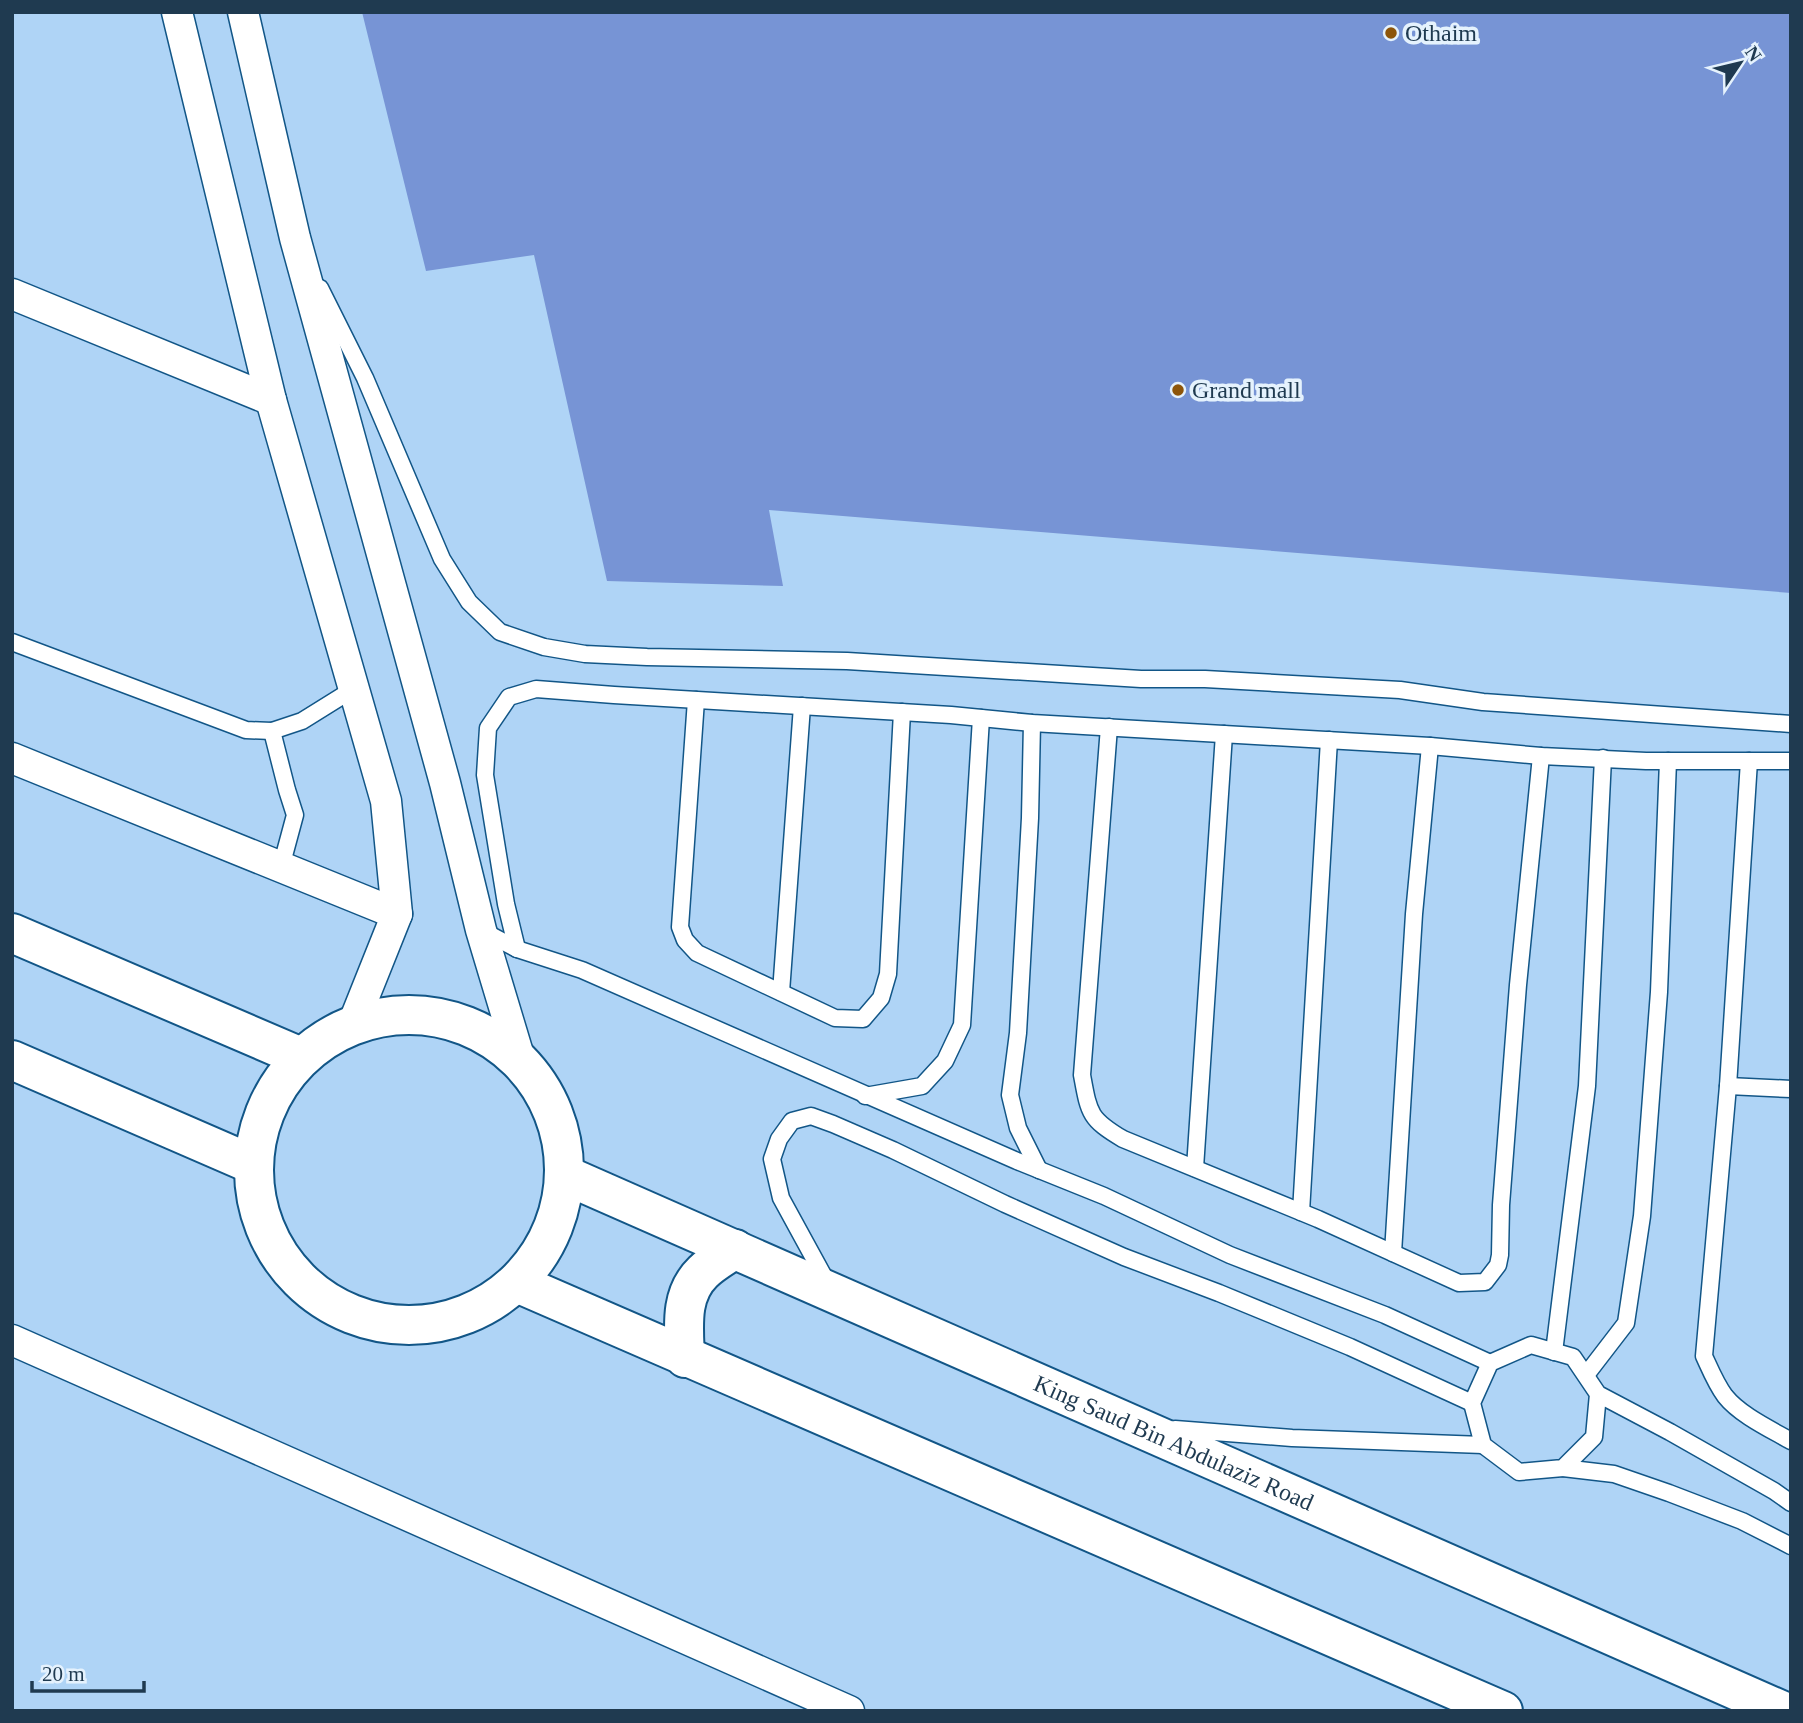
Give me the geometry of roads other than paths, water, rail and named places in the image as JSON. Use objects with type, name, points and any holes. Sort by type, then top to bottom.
[{"type":"highway","points":[[12,933],[302,1057]]},
{"type":"highway","points":[[413,1014],[443,1018],[472,1028],[498,1043],[522,1063],[541,1087],[555,1115],[563,1144],[565,1175],[561,1205],[552,1234],[517,1283],[492,1303],[465,1316],[436,1324],[405,1326],[375,1322],[346,1312],[319,1297],[296,1277],[277,1253],[263,1226],[256,1196],[254,1165],[257,1135],[267,1106],[281,1080],[302,1057],[326,1038],[353,1024],[382,1016],[413,1014]]},
{"type":"highway","points":[[12,1060],[254,1165]]},
{"type":"highway","name":"King Saud Bin Abdulaziz Road","points":[[565,1175],[1783,1711]]},
{"type":"highway","points":[[685,1358],[684,1313],[689,1291],[702,1272],[735,1249]]},
{"type":"highway","points":[[517,1283],[1503,1711]]},
{"type":"street","points":[[177,12],[271,400],[386,801],[397,915],[353,1024]]},
{"type":"street","points":[[243,12],[295,238],[445,783],[481,930],[522,1063]]},
{"type":"street","points":[[12,294],[271,400]]},
{"type":"street","points":[[12,758],[397,915]]},
{"type":"street","points":[[12,1340],[849,1711]]},
{"type":"lane","points":[[295,238],[365,378],[442,559],[469,602],[500,632],[544,647],[598,655],[847,661],[1141,679],[1205,679],[1400,690],[1483,702],[1791,724]]},
{"type":"lane","points":[[12,642],[246,730],[272,731],[302,721],[355,688]]},
{"type":"lane","points":[[517,949],[506,904],[485,775],[488,728],[509,697],[536,689],[1032,723],[1430,746],[1541,756],[1668,761],[1791,761]]},
{"type":"lane","points":[[696,700],[680,927],[685,940],[697,953],[835,1018],[863,1019],[881,998],[888,974],[902,712]]},
{"type":"lane","points":[[781,992],[802,706]]},
{"type":"lane","points":[[865,1096],[922,1086],[945,1061],[962,1025],[981,718]]},
{"type":"lane","points":[[1032,723],[1030,818],[1018,1033],[1010,1095],[1018,1128],[1039,1170]]},
{"type":"lane","points":[[1109,727],[1083,1075],[1088,1108],[1101,1126],[1123,1139],[1301,1212],[1459,1283],[1485,1282],[1498,1265],[1500,1255],[1501,1205],[1518,985],[1541,756]]},
{"type":"lane","points":[[272,731],[286,790],[295,814],[281,867]]},
{"type":"lane","points":[[1195,1168],[1224,734]]},
{"type":"lane","points":[[1301,1212],[1329,740]]},
{"type":"lane","points":[[1393,1253],[1414,914],[1430,746]]},
{"type":"lane","points":[[1555,1352],[1587,1086],[1603,758]]},
{"type":"lane","points":[[1586,1376],[1626,1323],[1642,1216],[1659,992],[1668,761]]},
{"type":"lane","points":[[1749,761],[1728,1086],[1704,1356],[1726,1398],[1751,1418],[1791,1441]]},
{"type":"lane","points":[[481,930],[517,949],[582,970],[865,1096],[1104,1196],[1230,1255],[1385,1315],[1490,1363]]},
{"type":"lane","points":[[1728,1086],[1791,1089]]},
{"type":"lane","points":[[832,1291],[781,1198],[772,1159],[779,1139],[792,1121],[811,1116],[893,1150],[1005,1205],[1124,1257],[1350,1347],[1472,1403]]},
{"type":"lane","points":[[1483,1446],[1472,1403],[1490,1363],[1531,1345],[1573,1357],[1598,1394],[1670,1432],[1791,1503]]},
{"type":"lane","points":[[1563,1468],[1594,1437],[1598,1394]]},
{"type":"lane","points":[[1140,1427],[1292,1438],[1483,1446],[1519,1472],[1563,1468],[1614,1474],[1742,1521],[1791,1546]]},
{"type":"place","name":"Othaim","points":[[1391,33]]},
{"type":"place","name":"Grand mall","points":[[1178,390]]}]
